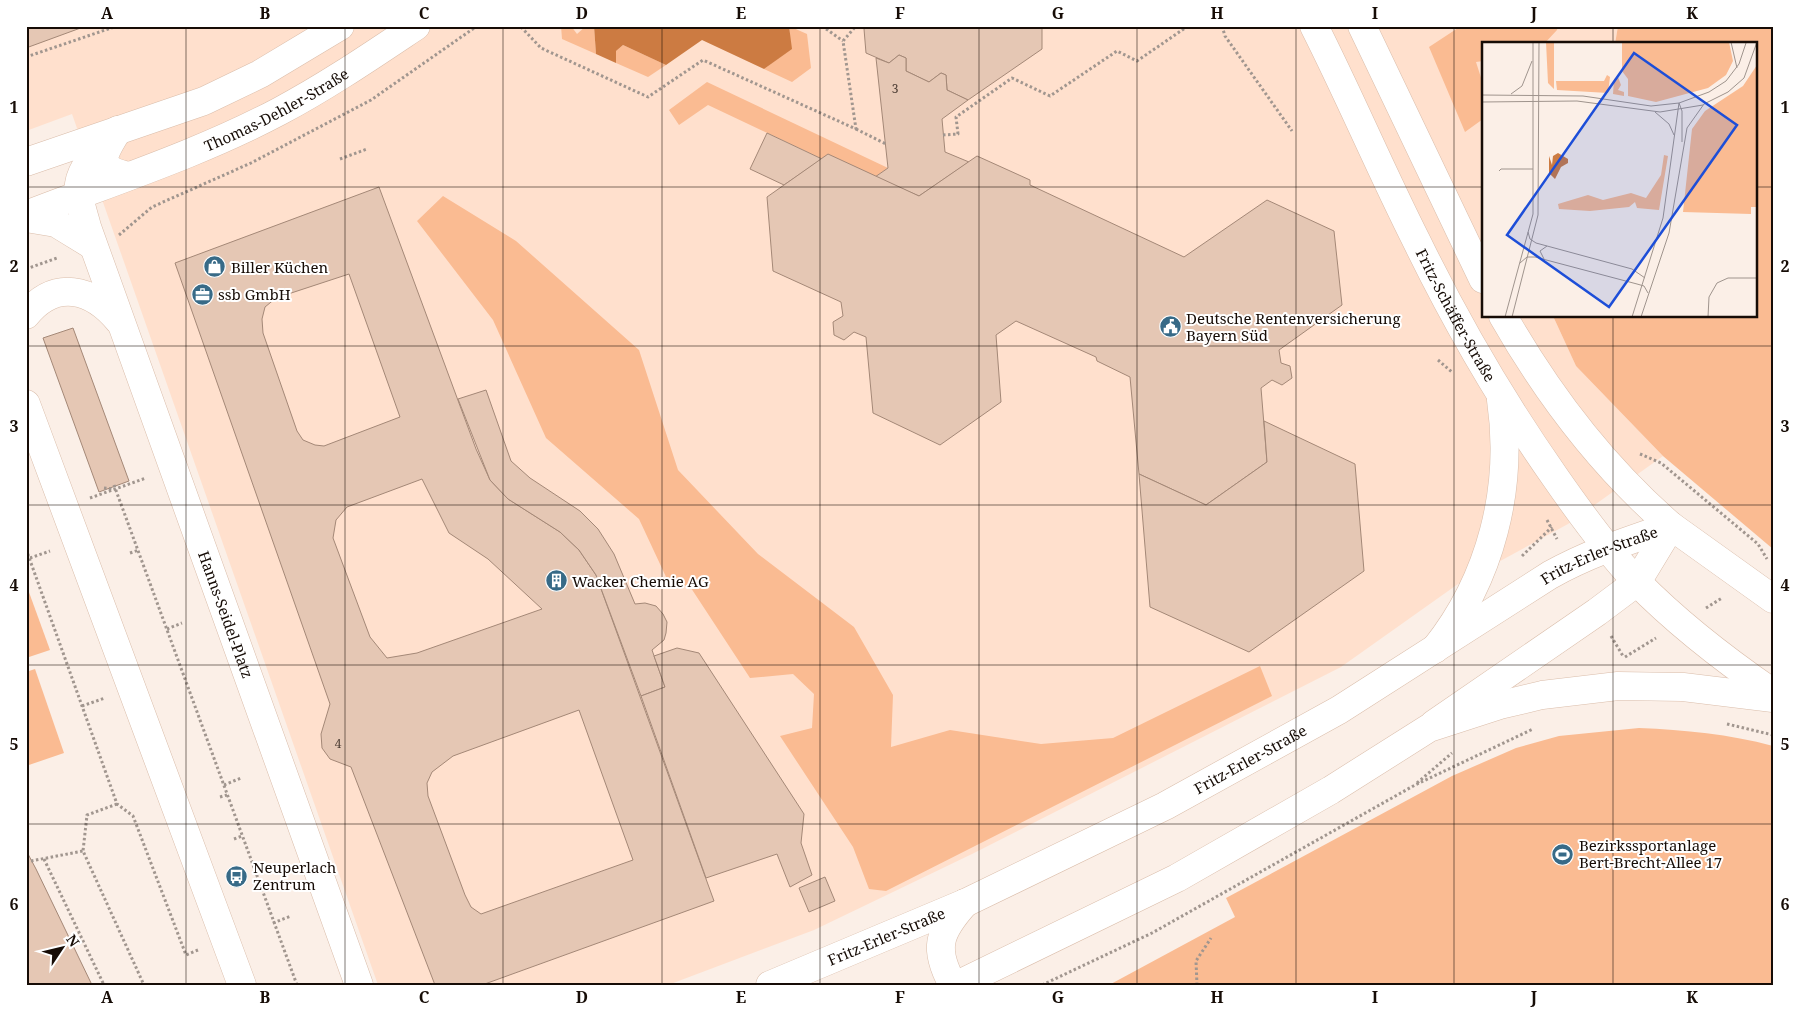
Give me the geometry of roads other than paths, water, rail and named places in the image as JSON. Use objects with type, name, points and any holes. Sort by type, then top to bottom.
[{"type":"main road","points":[[26,162],[204,101],[260,74],[340,26]]},
{"type":"main road","name":"Thomas-Dehler-Straße","points":[[26,217],[218,141],[280,111],[348,72],[416,26]]},
{"type":"main road","name":"Fritz-Schäffer-Straße","points":[[1314,26],[1417,243],[1500,396],[1531,444],[1608,548],[1637,582],[1729,662],[1773,694]]},
{"type":"main road","points":[[1362,26],[1482,277]]},
{"type":"main road","points":[[118,130],[107,148],[104,159],[106,167],[112,173],[129,176]]},
{"type":"main road","name":"Hanns-Seidel-Platz","points":[[118,130],[94,154],[82,173],[79,185],[92,245],[358,984]]},
{"type":"main road","points":[[26,217],[56,223],[92,245]]},
{"type":"main road","points":[[26,315],[36,302],[64,292],[78,291],[98,300],[121,324]]},
{"type":"main road","points":[[1504,318],[1523,352],[1559,405],[1622,480],[1671,526],[1773,599]]},
{"type":"main road","points":[[1433,651],[1466,604],[1484,565],[1495,527],[1503,470],[1504,420],[1500,396]]},
{"type":"main road","points":[[26,404],[242,985]]},
{"type":"main road","name":"Fritz-Erler-Straße","points":[[770,985],[965,903],[1166,806],[1339,710],[1571,563],[1671,526]]},
{"type":"main road","name":"Fritz-Erler-Straße","points":[[955,985],[1177,878],[1331,790],[1429,728],[1597,612],[1637,582],[1671,526]]},
{"type":"main road","points":[[1429,728],[1500,704],[1542,695],[1618,686],[1683,687],[1773,698]]},
{"type":"main road","points":[[955,985],[942,965],[939,948],[947,923],[965,903]]},
{"type":"place","name":"Biller Küchen","points":[[215,267]]},
{"type":"place","name":"ssb GmbH","points":[[202,294]]},
{"type":"place","name":"Deutsche Rentenversicherung Bayern Süd","points":[[1170,327]]},
{"type":"place","name":"Wacker Chemie AG","points":[[556,581]]},
{"type":"place","name":"Bezirkssportanlage Bert-Brecht-Allee 17","points":[[1563,854]]},
{"type":"place","name":"Neuperlach Zentrum","points":[[237,876]]}]
